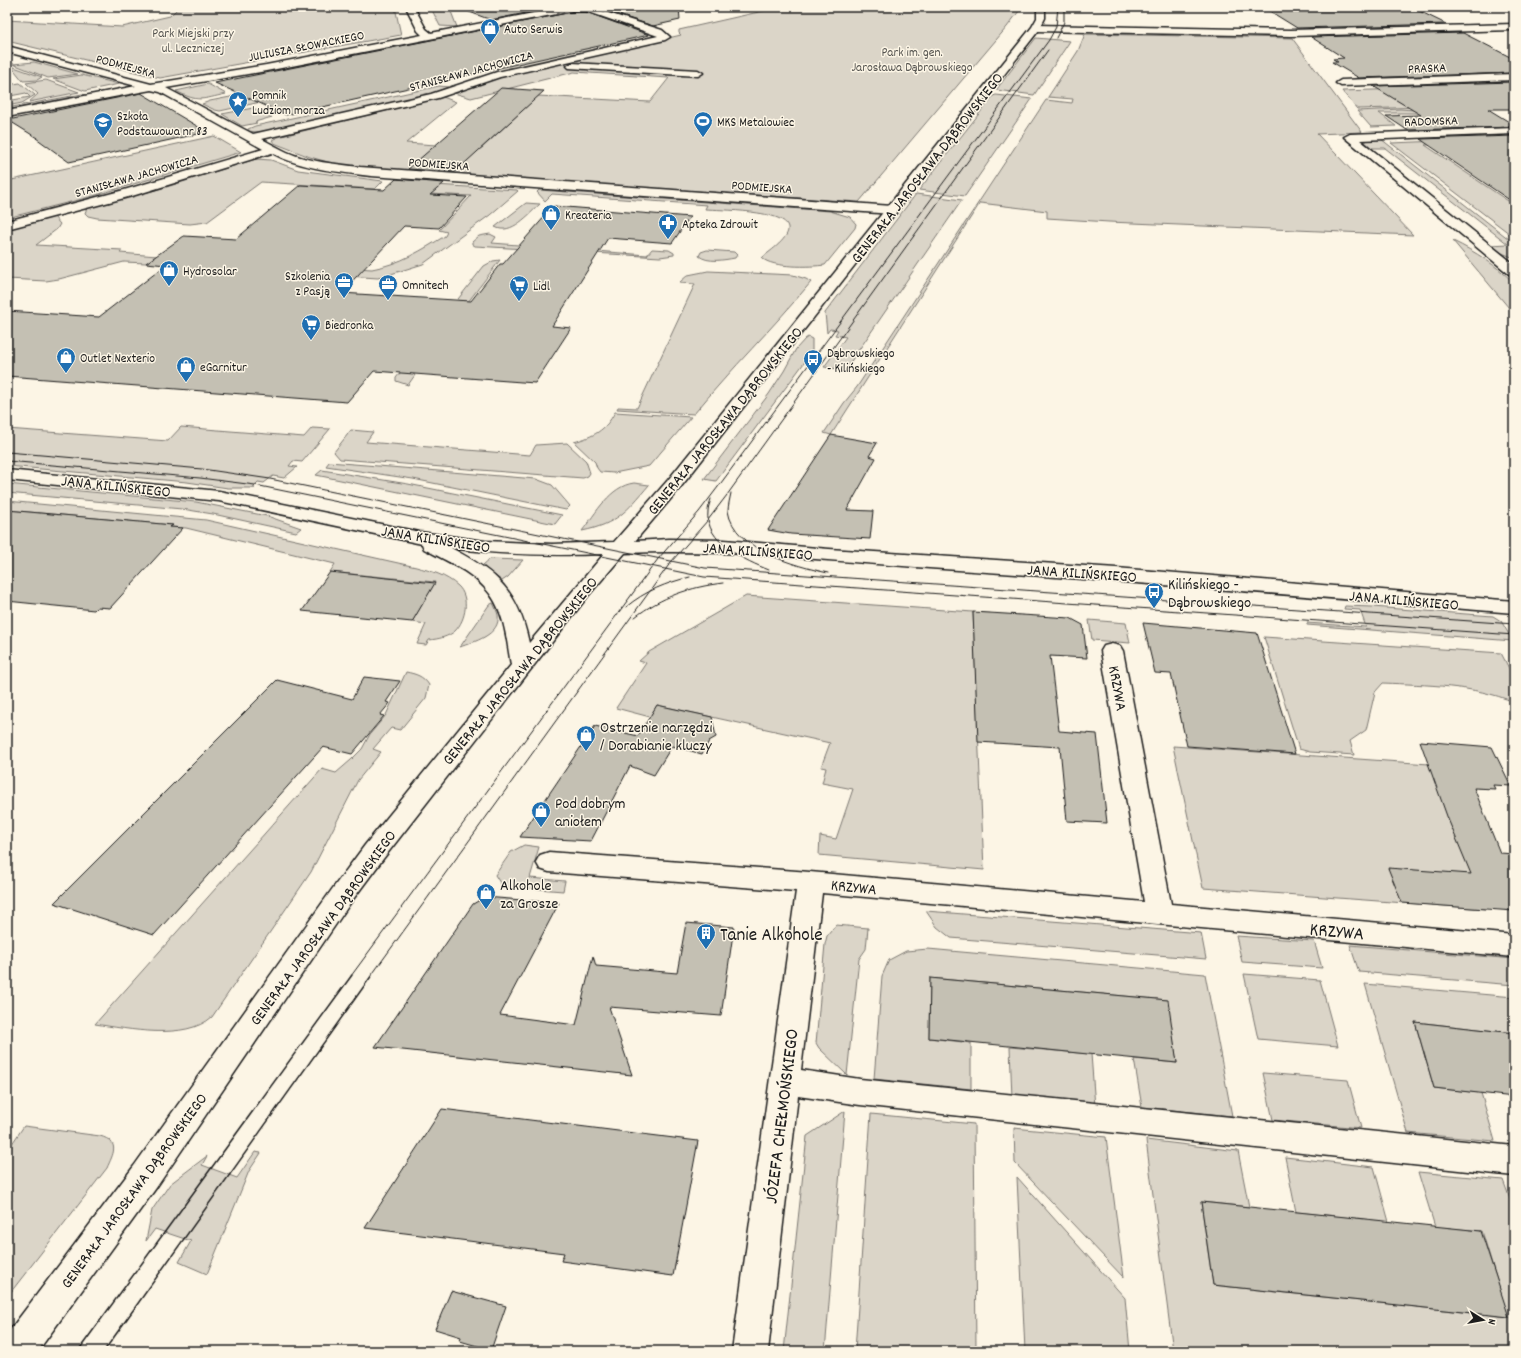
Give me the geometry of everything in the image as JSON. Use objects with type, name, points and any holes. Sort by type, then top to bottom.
[{"type":"street","points":[[410,7],[422,31],[430,36]]},
{"type":"street","name":"GENERAŁA JAROSŁAWA DĄBROWSKIEGO","points":[[16,1351],[145,1177],[342,895],[522,666],[619,547],[671,489],[1036,28],[1040,18],[1041,7]]},
{"type":"street","name":"JULIUSZA SŁOWACKIEGO","points":[[7,114],[127,90],[266,68],[572,8],[587,9]]},
{"type":"street","name":"STANISŁAWA JACHOWICZA","points":[[251,138],[434,96],[497,75],[664,37],[659,32],[587,9]]},
{"type":"street","points":[[1036,28],[1291,33],[1514,27]]},
{"type":"street","name":"PODMIEJSKA","points":[[7,48],[164,90],[190,103],[271,150],[298,160],[371,172],[892,210]]},
{"type":"street","points":[[545,64],[698,73]]},
{"type":"street","name":"PRASKA","points":[[1342,83],[1514,77]]},
{"type":"street","name":"RADOMSKA","points":[[1514,131],[1350,137],[1514,270]]},
{"type":"street","name":"STANISŁAWA JACHOWICZA","points":[[7,225],[128,193],[271,150]]},
{"type":"street","name":"JANA KILIŃSKIEGO","points":[[7,475],[219,496],[420,538],[464,545],[555,550],[686,545],[724,546],[822,555],[1116,574],[1513,609]]},
{"type":"street","points":[[420,538],[475,571],[499,592],[510,613],[522,666]]},
{"type":"street","name":"KRZYWA","points":[[1112,651],[1159,914]]},
{"type":"street","name":"KRZYWA","points":[[549,862],[810,882],[1514,946]]},
{"type":"street","name":"JÓZEFA CHEŁMOŃSKIEGO","points":[[750,1351],[810,882]]},
{"type":"street","points":[[785,1081],[860,1092],[1514,1161]]},
{"type":"green space","name":"Park Miejski przy ul. Leczniczej","points":[[179,7],[395,7],[401,35],[160,78],[7,41],[7,20],[122,27],[170,16]]},
{"type":"green space","name":"Park im. gen. Jarosława Dąbrowskiego","points":[[781,7],[1020,7],[1019,11],[1007,27],[859,202],[371,169],[328,162],[310,157],[274,143],[272,140],[278,137],[443,97],[456,102],[406,143],[482,148],[538,96],[650,102],[669,78],[574,72],[471,98],[454,93],[485,81],[681,35],[679,30]]},
{"type":"green space","points":[[450,9],[457,27],[440,26],[432,10]]},
{"type":"green space","points":[[1085,34],[1292,38],[1362,132],[1317,134],[1413,235],[1047,218],[1047,211],[980,203],[831,435],[824,433],[844,403],[857,387],[1046,100],[1072,103],[1073,99],[1048,97],[1078,51]]},
{"type":"green space","points":[[1036,38],[1070,41],[1034,95],[996,90]]},
{"type":"green space","points":[[34,62],[78,74],[48,78],[13,64]]},
{"type":"green space","points":[[11,66],[42,77],[37,80],[23,81]]},
{"type":"green space","points":[[367,70],[378,76],[220,111],[202,104],[210,101]]},
{"type":"green space","points":[[82,75],[119,84],[85,91],[53,79]]},
{"type":"green space","points":[[46,80],[79,92],[29,102],[38,94],[26,83]]},
{"type":"green space","points":[[20,83],[35,95],[22,103],[7,106],[7,101],[30,97],[26,93],[10,96],[7,94],[7,85]]},
{"type":"green space","points":[[208,84],[226,94],[196,99],[176,91]]},
{"type":"green space","points":[[439,86],[448,87],[428,95],[267,131],[248,131],[248,129],[255,126]]},
{"type":"green space","points":[[1465,87],[1496,105],[1357,109],[1342,91]]},
{"type":"green space","points":[[82,94],[86,95],[7,110],[7,108]]},
{"type":"green space","points":[[996,95],[1032,99],[965,196],[919,190],[993,96]]},
{"type":"green space","points":[[253,108],[272,117],[255,122],[257,123],[242,126],[222,114]]},
{"type":"green space","points":[[1400,109],[1414,110],[1419,113],[1379,113],[1396,126],[1371,127],[1357,111]]},
{"type":"green space","points":[[214,136],[241,152],[90,197],[7,218],[7,181]]},
{"type":"green space","points":[[1514,138],[1514,142],[1425,145],[1514,205],[1514,237],[1391,143]]},
{"type":"green space","points":[[1381,139],[1514,243],[1514,258],[1502,253],[1490,245],[1508,244],[1385,148],[1372,148],[1365,142],[1368,140]]},
{"type":"green space","points":[[256,159],[271,160],[298,170],[383,181],[375,189],[261,182],[207,222],[190,224],[97,218],[88,216],[85,213],[87,208],[163,188]]},
{"type":"green space","points":[[402,183],[518,191],[490,215],[423,264],[378,278],[176,265],[185,258],[372,269],[392,264],[445,236],[447,232],[439,230],[471,196],[408,193]]},
{"type":"green space","points":[[539,190],[830,211],[850,217],[856,224],[855,228],[825,265],[783,265],[774,264],[762,258],[783,240],[788,231],[788,227],[784,221],[776,217],[751,212],[705,209],[707,205],[552,194],[545,201],[537,192]]},
{"type":"green space","points":[[916,194],[962,200],[845,370],[824,367],[846,337],[835,335],[838,330],[830,329],[827,333],[825,313]]},
{"type":"green space","points":[[526,203],[540,204],[519,223],[507,229],[495,227]]},
{"type":"green space","points":[[54,217],[60,224],[57,229],[36,245],[122,250],[120,253],[157,256],[146,263],[124,262],[46,281],[7,279],[7,229]]},
{"type":"green space","points":[[490,234],[496,237],[492,243],[647,255],[652,249],[669,250],[674,253],[674,255],[660,257],[475,246],[472,244],[472,242],[479,236]]},
{"type":"green space","points":[[1453,241],[1485,259],[1514,283],[1514,314]]},
{"type":"green space","points":[[707,250],[734,252],[737,255],[735,258],[726,260],[707,260],[699,256],[701,252]]},
{"type":"green space","points":[[500,260],[413,374],[415,375],[408,385],[396,381],[396,378],[484,266],[493,261]]},
{"type":"green space","points":[[708,271],[793,275],[811,282],[694,414],[617,409],[618,407],[637,408],[695,284],[679,283],[688,275]]},
{"type":"green space","points":[[808,337],[812,339],[812,352],[804,363],[716,481],[704,479],[769,394],[796,349]]},
{"type":"green space","points":[[615,412],[691,417],[649,466],[614,473],[600,472],[595,462],[574,442],[598,432],[607,424]]},
{"type":"green space","points":[[181,427],[304,437],[312,428],[330,429],[302,462],[293,461],[289,466],[297,467],[284,478],[273,476],[264,483],[258,482],[252,488],[228,488],[187,482],[7,466],[7,429],[168,441]]},
{"type":"green space","points":[[351,430],[373,432],[366,442],[530,455],[536,445],[567,443],[586,461],[590,473],[588,476],[583,478],[340,459],[334,452]]},
{"type":"green space","points":[[329,462],[536,479],[552,485],[570,506],[566,510],[413,479],[326,466]]},
{"type":"green space","points":[[322,470],[408,484],[562,515],[555,524],[316,475]]},
{"type":"green space","points":[[634,483],[649,485],[627,509],[613,520],[604,525],[582,531],[604,501],[618,489],[625,485]]},
{"type":"green space","points":[[7,484],[196,502],[267,516],[301,528],[296,532],[213,514],[182,509],[7,493]]},
{"type":"green space","points":[[7,501],[206,520],[416,567],[443,576],[458,586],[464,596],[464,615],[459,626],[449,635],[429,640],[426,645],[417,644],[426,624],[412,622],[435,582],[330,572],[335,564],[186,528],[170,527],[172,525],[7,510]]},
{"type":"green space","points":[[490,559],[523,560],[508,577],[502,581],[484,567],[483,565]]},
{"type":"green space","points":[[746,596],[973,612],[984,870],[819,855],[820,836],[836,839],[853,789],[822,783],[826,768],[821,767],[830,743],[657,705],[650,717],[616,708],[646,663],[639,661],[649,652]]},
{"type":"green space","points":[[493,603],[498,615],[498,622],[495,628],[485,637],[460,647],[489,605]]},
{"type":"green space","points":[[1345,606],[1493,616],[1501,621],[1513,641],[1307,625],[1307,623],[1366,627],[1360,610],[1344,609]]},
{"type":"green space","points":[[1089,620],[1126,623],[1130,643],[1092,640]]},
{"type":"green space","points":[[1264,637],[1501,653],[1514,678],[1514,702],[1498,696],[1466,689],[1433,685],[1383,683],[1375,692],[1366,730],[1350,741],[1354,755],[1310,752],[1299,749]]},
{"type":"green space","points":[[406,672],[419,676],[427,682],[429,685],[426,698],[400,730],[391,728],[373,749],[381,752],[358,780],[311,872],[212,1017],[201,1024],[187,1029],[172,1031],[139,1030],[95,1024],[322,769],[336,773],[362,749],[370,734],[386,715]]},
{"type":"green space","points":[[1173,746],[1429,764],[1486,909],[1203,888]]},
{"type":"green space","points":[[524,845],[539,847],[530,878],[565,881],[563,891],[502,886],[495,875],[511,852]]},
{"type":"green space","points":[[926,911],[1201,933],[1206,959],[951,938],[937,927]]},
{"type":"green space","points":[[836,925],[868,928],[866,949],[859,959],[847,1075],[819,1048],[816,1043],[825,944],[827,936]]},
{"type":"green space","points":[[1236,936],[1314,941],[1322,968],[1242,962]]},
{"type":"green space","points":[[1350,945],[1514,959],[1514,985],[1359,972]]},
{"type":"green space","points":[[928,949],[1205,974],[1232,1116],[1142,1107],[1134,1059],[1177,1063],[1167,1000],[930,978],[929,1038],[971,1043],[971,1089],[874,1079],[882,976],[889,960],[906,951]]},
{"type":"green space","points":[[1244,974],[1320,980],[1338,1046],[1258,1039]]},
{"type":"green space","points":[[1365,984],[1514,997],[1514,1033],[1415,1022],[1434,1088],[1481,1093],[1495,1141],[1408,1133]]},
{"type":"green space","points":[[1010,1047],[1091,1054],[1095,1107],[1012,1098]]},
{"type":"green space","points":[[1263,1073],[1348,1080],[1361,1128],[1273,1120]]},
{"type":"green space","points":[[845,1111],[825,1351],[784,1351],[807,1136]]},
{"type":"green space","points":[[871,1114],[974,1124],[976,1351],[855,1351]]},
{"type":"green space","points":[[24,1126],[100,1136],[111,1142],[114,1149],[107,1168],[7,1297],[7,1151]]},
{"type":"green space","points":[[1014,1128],[1106,1137],[1124,1278],[1015,1163]]},
{"type":"green space","points":[[1146,1140],[1238,1151],[1249,1207],[1201,1202],[1213,1285],[1508,1317],[1482,1231],[1435,1227],[1418,1172],[1503,1180],[1514,1210],[1514,1351],[1173,1351]]},
{"type":"green space","points":[[255,1152],[261,1153],[249,1171],[207,1274],[179,1262],[191,1241],[155,1229],[146,1241],[152,1210],[170,1184],[207,1156],[202,1165],[237,1178]]},
{"type":"green space","points":[[1285,1157],[1374,1167],[1389,1222],[1296,1212]]},
{"type":"green space","points":[[1017,1177],[1125,1298],[1130,1351],[1025,1351]]},
{"type":"building","points":[[465,7],[556,7],[491,20],[464,10]]},
{"type":"building","points":[[594,7],[679,7],[680,20],[653,26]]},
{"type":"building","points":[[1263,7],[1411,7],[1446,24],[1297,28]]},
{"type":"building","points":[[572,12],[586,12],[649,35],[286,115],[215,83]]},
{"type":"building","points":[[1463,33],[1514,59],[1514,73],[1359,78],[1332,62],[1338,62],[1333,59],[1344,58],[1311,37]]},
{"type":"building","points":[[1514,82],[1514,109],[1488,109],[1514,125],[1514,127],[1407,130],[1386,116],[1421,115],[1373,86]]},
{"type":"building","points":[[501,88],[544,91],[455,172],[408,169]]},
{"type":"building","name":"Szkoła Podstawowa nr 83","points":[[141,93],[207,132],[69,162],[37,138],[8,120]]},
{"type":"building","points":[[1514,136],[1514,203],[1420,139]]},
{"type":"building","points":[[396,179],[444,183],[430,195],[467,197],[439,228],[404,226],[341,293],[471,301],[500,264],[503,264],[554,206],[690,217],[672,243],[608,238],[552,326],[571,328],[535,383],[374,371],[347,402],[7,376],[7,311],[99,317],[166,265],[146,263],[184,236],[236,239],[300,185],[384,190]]},
{"type":"building","points":[[831,435],[877,443],[869,456],[876,458],[847,510],[873,511],[870,539],[791,534],[768,530]]},
{"type":"building","points":[[7,510],[173,525],[170,527],[183,528],[110,608],[97,607],[94,610],[7,601]]},
{"type":"building","points":[[330,572],[435,583],[412,622],[302,611]]},
{"type":"building","points":[[973,612],[1070,618],[1083,625],[1087,658],[1050,656],[1059,731],[1097,734],[1107,823],[1067,821],[1060,747],[978,742]]},
{"type":"building","points":[[1143,623],[1257,633],[1295,754],[1187,746],[1171,674],[1155,673]]},
{"type":"building","points":[[364,677],[400,681],[386,702],[390,703],[380,715],[384,716],[352,754],[323,747],[154,935],[54,903],[277,680],[352,699]]},
{"type":"building","points":[[657,705],[712,717],[716,737],[709,741],[702,754],[672,746],[654,775],[630,766],[591,841],[520,837],[595,726],[638,736]]},
{"type":"building","points":[[1420,741],[1492,747],[1511,786],[1493,785],[1495,789],[1474,788],[1500,853],[1514,854],[1514,911],[1402,903],[1388,868],[1471,874],[1448,819]]},
{"type":"building","points":[[485,897],[559,903],[500,1015],[576,1025],[593,956],[596,966],[677,973],[686,923],[734,927],[721,1016],[609,1007],[632,1075],[375,1047],[473,904]]},
{"type":"building","points":[[930,978],[1168,1000],[1177,1063],[929,1038]]},
{"type":"building","points":[[1415,1022],[1514,1033],[1514,1097],[1434,1088]]},
{"type":"building","points":[[442,1109],[698,1141],[673,1276],[561,1261],[564,1253],[365,1228]]},
{"type":"building","points":[[1201,1202],[1481,1231],[1509,1317],[1213,1285]]},
{"type":"building","points":[[451,1291],[506,1306],[491,1350],[460,1341],[461,1337],[435,1329]]},
{"type":"tram line","points":[[658,558],[699,512],[718,487],[1049,40],[1056,27],[1058,7]]},
{"type":"tram line","points":[[1056,38],[1064,22],[1064,7]]},
{"type":"tram line","points":[[709,519],[1048,50]]},
{"type":"tram line","points":[[7,452],[202,469],[270,479],[658,558]]},
{"type":"tram line","points":[[7,461],[200,478],[255,485],[653,566]]},
{"type":"tram line","points":[[731,493],[728,511],[733,525],[742,536],[754,546],[784,561],[828,573]]},
{"type":"tram line","points":[[709,519],[708,510],[711,499]]},
{"type":"tram line","points":[[672,561],[709,519]]},
{"type":"tram line","points":[[709,519],[713,532],[719,541],[728,549],[739,556],[769,570]]},
{"type":"tram line","points":[[653,566],[658,558]]},
{"type":"tram line","points":[[658,558],[672,561]]},
{"type":"tram line","points":[[666,569],[672,561]]},
{"type":"tram line","points":[[672,561],[705,568],[1514,624]]},
{"type":"tram line","points":[[351,976],[653,566]]},
{"type":"tram line","points":[[653,566],[666,569]]},
{"type":"tram line","points":[[650,591],[666,569]]},
{"type":"tram line","points":[[666,569],[704,577],[1514,635]]},
{"type":"tram line","points":[[650,591],[690,577]]},
{"type":"tram line","points":[[635,617],[655,604],[676,594],[699,587],[723,583]]},
{"type":"tram line","points":[[371,976],[650,591]]},
{"type":"tram line","points":[[626,607],[650,591]]},
{"type":"tram line","points":[[78,1351],[352,975]]},
{"type":"tram line","points":[[104,1351],[372,975]]},
{"type":"place","name":"Auto Serwis","points":[[490,45]]},
{"type":"place","name":"Pomnik Ludziom morza","points":[[238,118]]},
{"type":"place","name":"MKS Metalowiec","points":[[703,138]]},
{"type":"place","name":"Szkoła Podstawowa nr 83","points":[[103,139]]},
{"type":"place","name":"Kreateria","points":[[551,231]]},
{"type":"place","name":"Apteka Zdrowit","points":[[668,240]]},
{"type":"place","name":"Hydrosolar","points":[[169,287]]},
{"type":"place","name":"Szkolenia z Pasją","points":[[344,299]]},
{"type":"place","name":"Omnitech","points":[[388,301]]},
{"type":"place","name":"Lidl","points":[[519,302]]},
{"type":"place","name":"Biedronka","points":[[311,341]]},
{"type":"place","name":"Outlet Nexterio","points":[[66,374]]},
{"type":"place","name":"Dąbrowskiego - Kilińskiego","points":[[813,376]]},
{"type":"place","name":"eGarnitur","points":[[186,383]]},
{"type":"place","name":"Kilińskiego - Dąbrowskiego","points":[[1154,609]]},
{"type":"place","name":"Ostrzenie narzędzi / Dorabianie kluczy","points":[[586,752]]},
{"type":"place","name":"Pod dobrym aniołem","points":[[541,828]]},
{"type":"place","name":"Alkohole za Grosze","points":[[486,910]]},
{"type":"place","name":"Tanie Alkohole","points":[[706,950]]}]
